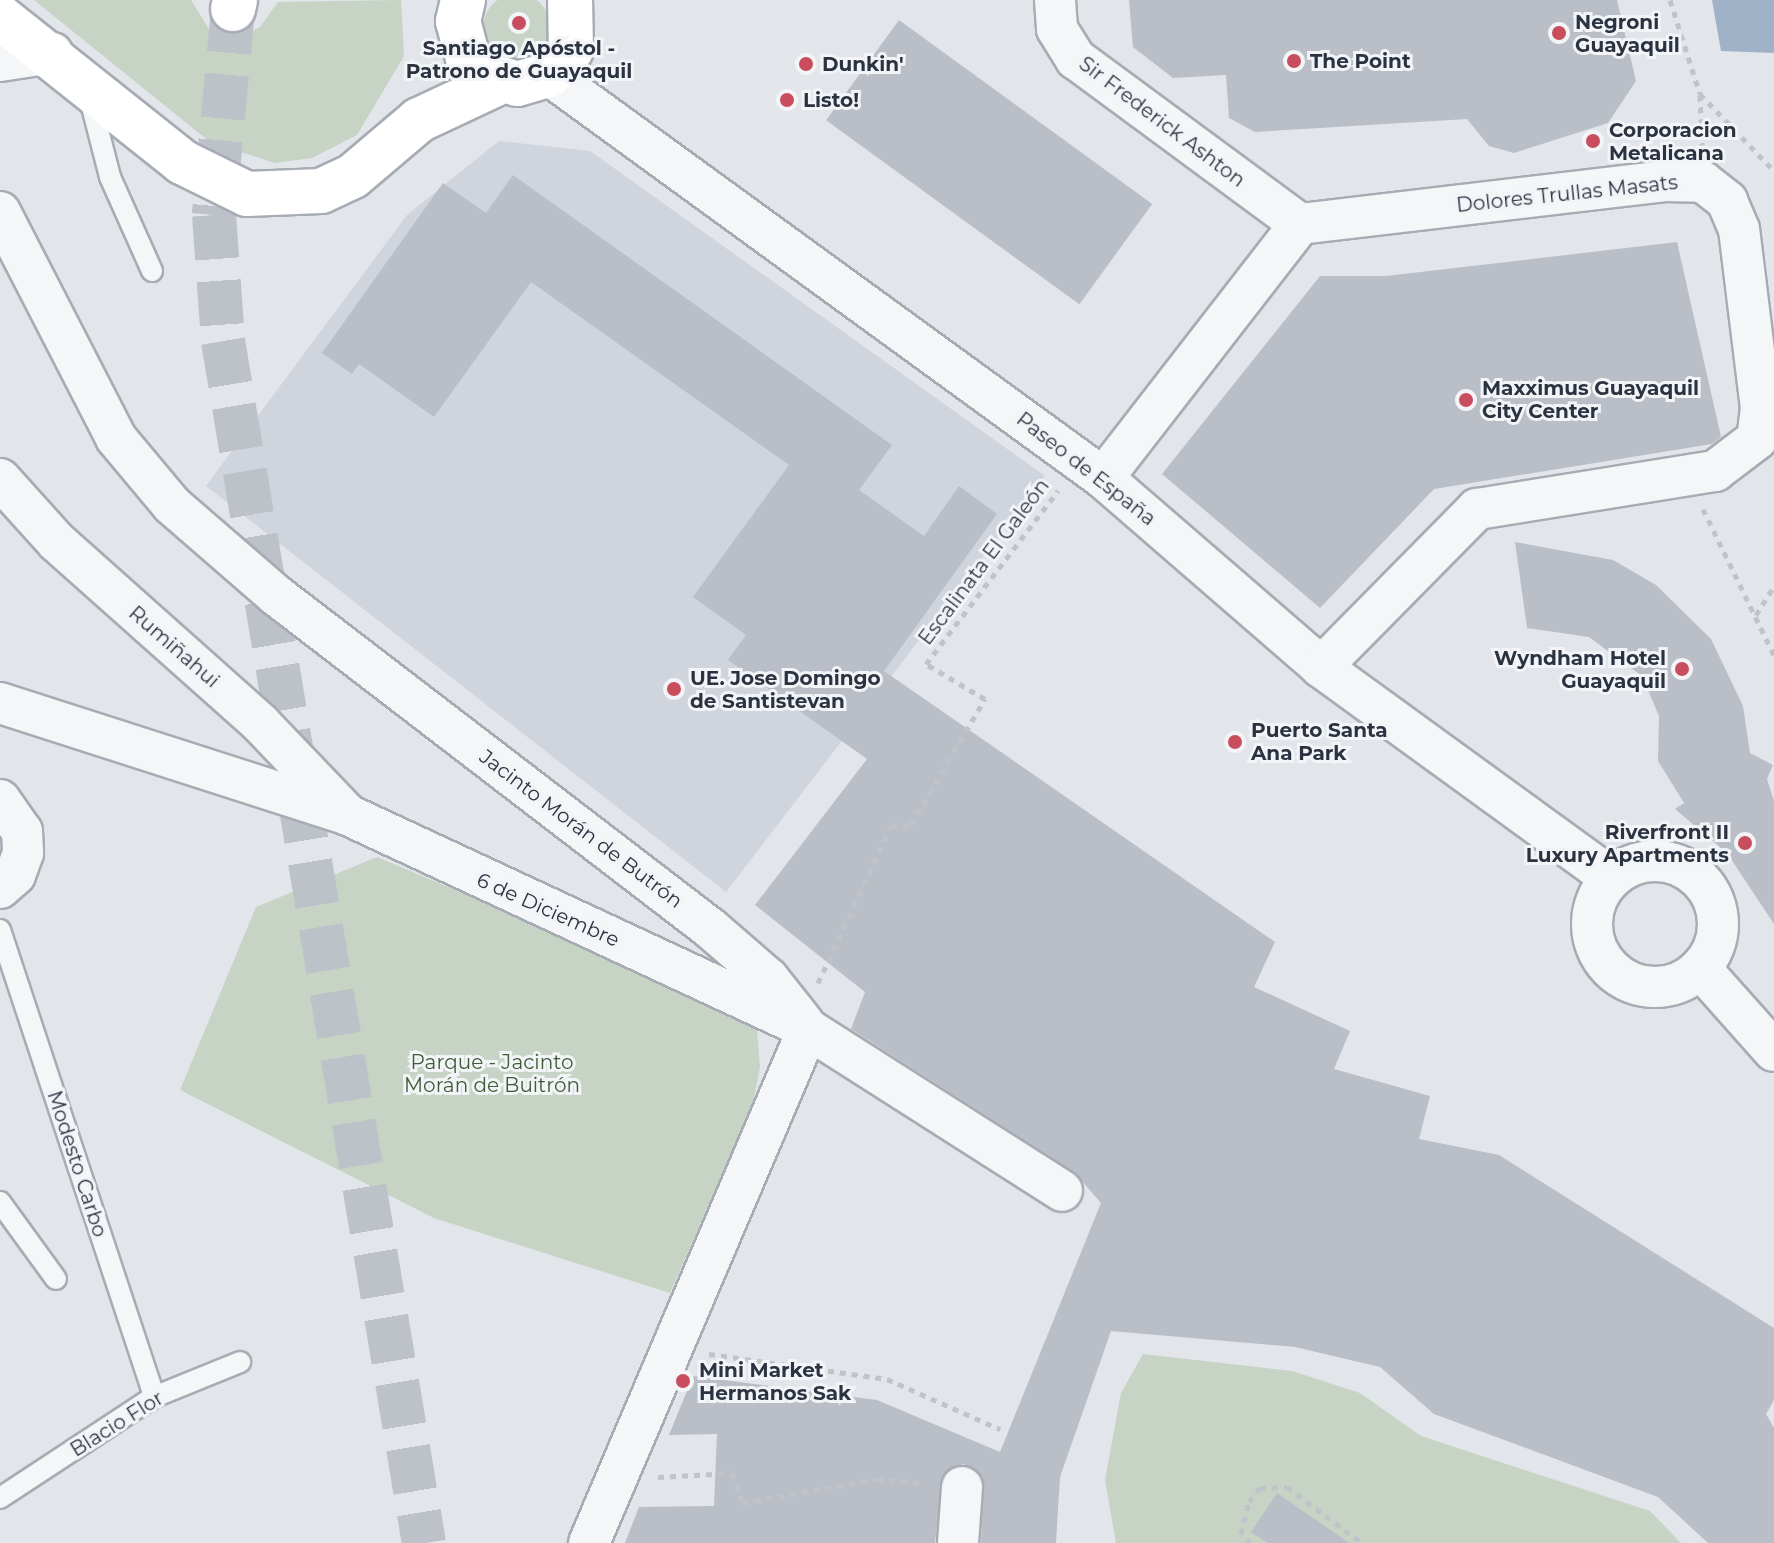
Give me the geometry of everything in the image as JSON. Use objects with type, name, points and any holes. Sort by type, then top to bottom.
[{"type":"street","points":[[463,0],[460,41],[482,73],[500,82]]},
{"type":"street","points":[[0,17],[52,53],[86,86],[210,181],[284,197],[353,176],[419,120],[500,82],[549,75],[571,50],[575,0]]},
{"type":"street","name":"Sir Frederick Ashton","points":[[1055,0],[1057,29],[1076,59],[1300,224]]},
{"type":"street","points":[[0,61],[52,53]]},
{"type":"street","name":"Paseo de España","points":[[549,75],[1092,470],[1321,667],[1611,878]]},
{"type":"street","name":"Dolores Trullas Masats","points":[[1300,224],[1703,182],[1727,201],[1739,229],[1761,408],[1757,439],[1736,460],[1687,475],[1477,509],[1321,667]]},
{"type":"street","name":"Jacinto Morán de Butrón","points":[[0,212],[116,438],[172,505],[277,596],[710,928],[768,978],[808,1029]]},
{"type":"street","points":[[1092,470],[1300,224]]},
{"type":"street","name":"Rumiñahui","points":[[0,479],[57,542],[261,724],[348,815]]},
{"type":"street","name":"6 de Diciembre","points":[[0,703],[348,815],[808,1029],[1062,1191]]},
{"type":"street","points":[[0,800],[22,831],[23,853],[0,888]]},
{"type":"street","points":[[1650,861],[1699,880],[1718,929],[1700,968],[1665,987],[1626,980],[1609,969],[1592,923],[1611,878],[1650,861]]},
{"type":"street","points":[[1700,968],[1774,1051]]},
{"type":"street","points":[[589,1543],[678,1349],[808,1029]]},
{"type":"street","points":[[958,1543],[962,1487]]},
{"type":"lane","points":[[86,86],[110,177],[152,271]]},
{"type":"lane","name":"Modesto Carbo","points":[[0,930],[154,1397]]},
{"type":"lane","points":[[0,1202],[56,1279]]},
{"type":"lane","name":"Blacio Flor","points":[[0,1498],[154,1397],[240,1362]]},
{"type":"path","points":[[1670,0],[1700,94],[1703,182]]},
{"type":"path","points":[[1700,94],[1774,171]]},
{"type":"path","name":"Escalinata El Galeón","points":[[808,1029],[819,979],[891,826],[911,825],[985,699],[926,664],[1092,470]]},
{"type":"path","points":[[1687,475],[1774,655]]},
{"type":"path","points":[[1756,616],[1774,586]]},
{"type":"path","points":[[678,1349],[887,1379],[1000,1429]]},
{"type":"path","points":[[618,1480],[732,1473],[743,1503],[877,1479],[962,1487]]},
{"type":"path","points":[[1251,1543],[1241,1534],[1249,1502],[1260,1488],[1287,1487],[1362,1543]]},
{"type":"shaded area","name":"UE. Jose Domingo de Santistevan","points":[[499,141],[590,151],[1045,476],[726,892],[206,486],[407,215]]},
{"type":"green space","points":[[517,-6],[541,4],[551,28],[541,52],[517,62],[493,52],[483,28],[493,4]]},
{"type":"green space","points":[[34,0],[191,0],[210,31],[236,39],[260,27],[278,2],[401,0],[404,56],[357,135],[312,158],[275,163],[210,142]]},
{"type":"green space","name":"Parque - Jacinto Morán de Buitrón","points":[[377,857],[756,1017],[760,1067],[753,1103],[670,1293],[434,1218],[180,1090],[256,907]]},
{"type":"green space","points":[[1143,1354],[1292,1371],[1360,1393],[1421,1436],[1650,1511],[1681,1543],[1116,1543],[1105,1480],[1121,1393]]},
{"type":"water","points":[[1712,0],[1774,0],[1774,53],[1721,51]]},
{"type":"building","points":[[1129,0],[1617,0],[1636,81],[1608,123],[1514,153],[1489,146],[1467,119],[1255,132],[1229,118],[1226,75],[1173,78],[1133,47]]},
{"type":"building","points":[[899,20],[1152,204],[1079,304],[826,120]]},
{"type":"building","points":[[513,175],[892,445],[859,490],[924,536],[959,486],[997,514],[884,671],[1275,942],[1254,987],[1350,1031],[1334,1069],[1430,1096],[1419,1139],[1499,1155],[1774,1328],[1774,1400],[1766,1414],[1774,1428],[1774,1543],[1708,1543],[1658,1497],[1434,1414],[1380,1367],[1295,1347],[1111,1331],[1060,1477],[1056,1543],[981,1543],[983,1478],[963,1464],[943,1475],[935,1543],[625,1543],[639,1507],[714,1506],[717,1434],[669,1435],[693,1376],[877,1400],[1000,1452],[1101,1203],[1074,1172],[851,1029],[865,992],[755,905],[867,759],[728,660],[746,635],[693,597],[789,465],[531,282],[434,417],[359,364],[352,374],[322,353],[443,183],[486,213]]},
{"type":"building","name":"Maxximus Guayaquil City Center","points":[[1677,242],[1721,437],[1712,444],[1434,489],[1320,608],[1162,474],[1320,276],[1386,276]]},
{"type":"building","name":"Wyndham Hotel Guayaquil","points":[[1515,542],[1613,560],[1656,585],[1711,639],[1743,706],[1750,753],[1773,765],[1767,779],[1774,801],[1774,924],[1727,853],[1675,809],[1684,803],[1658,761],[1659,716],[1642,676],[1589,637],[1527,628]]},
{"type":"building","points":[[1277,1493],[1349,1543],[1268,1543],[1251,1532]]},
{"type":"tunnel","points":[[233,9],[214,215],[223,341],[424,1543]]},
{"type":"place","name":"Santiago Apóstol - Patrono de Guayaquil","points":[[519,23]]},
{"type":"place","name":"Negroni Guayaquil","points":[[1559,33]]},
{"type":"place","name":"The Point","points":[[1294,61]]},
{"type":"place","name":"Dunkin'","points":[[806,64]]},
{"type":"place","name":"Listo!","points":[[787,100]]},
{"type":"place","name":"Corporacion Metalicana","points":[[1593,141]]},
{"type":"place","name":"Maxximus Guayaquil City Center","points":[[1466,400]]},
{"type":"place","name":"Wyndham Hotel Guayaquil","points":[[1682,669]]},
{"type":"place","name":"UE. Jose Domingo de Santistevan","points":[[674,689]]},
{"type":"place","name":"Puerto Santa Ana Park","points":[[1235,742]]},
{"type":"place","name":"Riverfront II Luxury Apartments","points":[[1745,843]]},
{"type":"place","name":"Mini Market Hermanos Sak","points":[[683,1381]]}]
